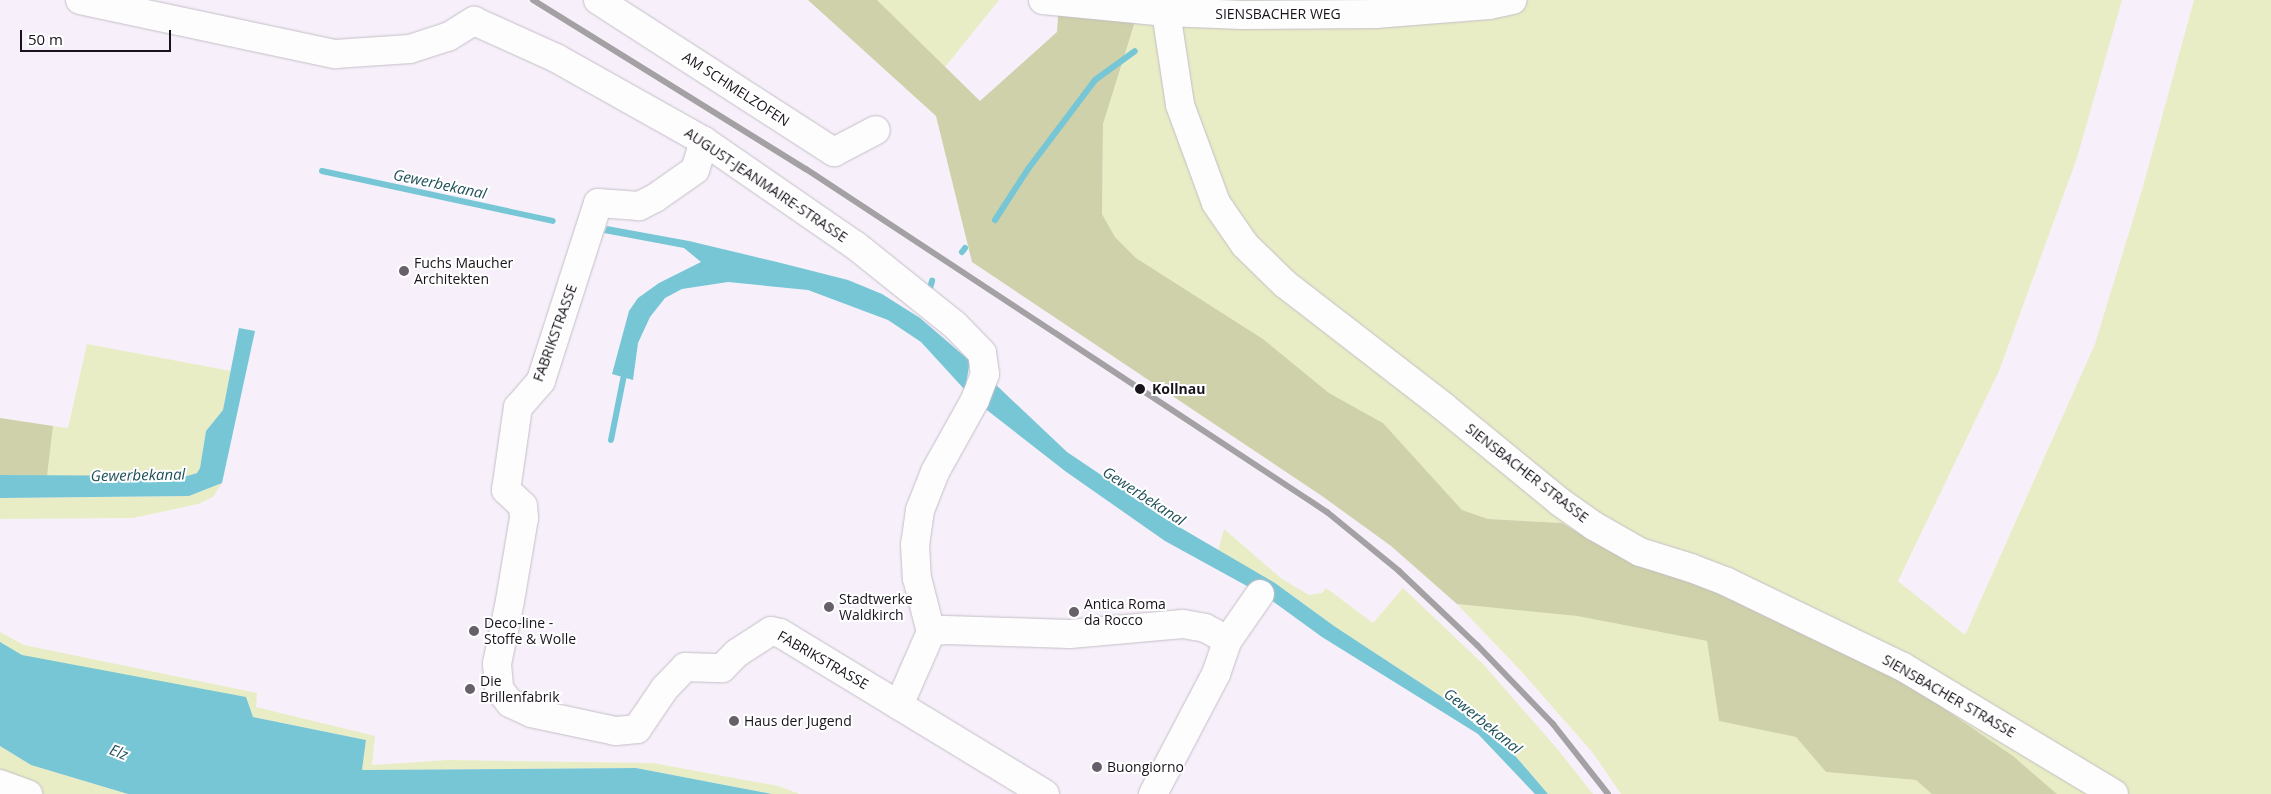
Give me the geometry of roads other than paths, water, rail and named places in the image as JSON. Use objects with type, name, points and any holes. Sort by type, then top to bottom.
[{"type":"street","name":"AUGUST-JEANMAIRE-STRASSE","points":[[80,0],[335,54],[410,49],[448,37],[472,10],[704,141],[855,245],[955,325],[982,353],[985,374],[975,400],[935,472],[920,510],[915,544],[917,578],[931,632]]},
{"type":"street","name":"AM SCHMELZOFEN","points":[[598,0],[834,152],[876,130]]},
{"type":"street","name":"SIENSBACHER WEG","points":[[1043,0],[1166,12],[1244,15],[1375,14],[1489,5],[1512,0]]},
{"type":"street","name":"SIENSBACHER STRASSE","points":[[1166,12],[1180,105],[1216,203],[1245,245],[1286,284],[1444,407],[1560,502],[1594,526],[1640,552],[1727,582],[1903,666],[2114,794]]},
{"type":"street","name":"FABRIKSTRASSE","points":[[704,141],[695,170],[655,198],[639,206],[598,203],[541,381],[518,407],[506,490],[523,506],[524,518],[497,664],[498,689],[510,703],[531,713],[616,731],[637,729],[664,688],[685,666],[722,668],[737,653],[771,631],[780,633],[1045,794]]},
{"type":"street","points":[[1153,794],[1216,674],[1228,640],[1260,594]]},
{"type":"street","points":[[899,705],[931,632],[946,630],[1070,634],[1183,624],[1205,628],[1228,640]]},
{"type":"street","points":[[0,784],[28,794]]},
{"type":"water","points":[[607,226],[689,241],[777,262],[848,280],[882,294],[920,318],[970,361],[965,390],[921,342],[888,320],[808,290],[728,282],[682,289],[665,298],[650,317],[638,343],[633,380],[612,374],[629,311],[638,298],[659,283],[701,262],[684,248],[604,233]]},
{"type":"water","points":[[239,328],[255,331],[222,483],[189,496],[0,498],[0,475],[187,476],[197,473],[200,468],[206,431],[223,410]]},
{"type":"water","points":[[993,382],[1067,452],[1174,524],[1275,583],[1334,626],[1442,697],[1511,751],[1548,794],[1535,794],[1478,734],[1322,637],[1267,597],[1165,541],[1065,471],[983,407]]},
{"type":"water","name":"Elz","points":[[0,642],[22,655],[246,697],[253,717],[366,740],[362,770],[636,768],[772,794],[128,794],[31,765],[0,746]]},
{"type":"waterway","points":[[995,220],[1028,169],[1095,80],[1135,51]]},
{"type":"waterway","name":"Gewerbekanal","points":[[322,171],[553,221]]},
{"type":"waterway","points":[[962,252],[965,248]]},
{"type":"waterway","points":[[928,295],[932,281]]},
{"type":"waterway","name":"Gewerbekanal","points":[[611,440],[625,370]]},
{"type":"place","name":"Fuchs Maucher Architekten","points":[[404,271]]},
{"type":"place","name":"Kollnau","points":[[1140,389]]},
{"type":"place","name":"Stadtwerke Waldkirch","points":[[829,607]]},
{"type":"place","name":"Antica Roma da Rocco","points":[[1074,612]]},
{"type":"place","name":"Deco-line - Stoffe & Wolle","points":[[474,631]]},
{"type":"place","name":"Die Brillenfabrik","points":[[470,689]]},
{"type":"place","name":"Haus der Jugend","points":[[734,721]]},
{"type":"place","name":"Buongiorno","points":[[1097,767]]}]
